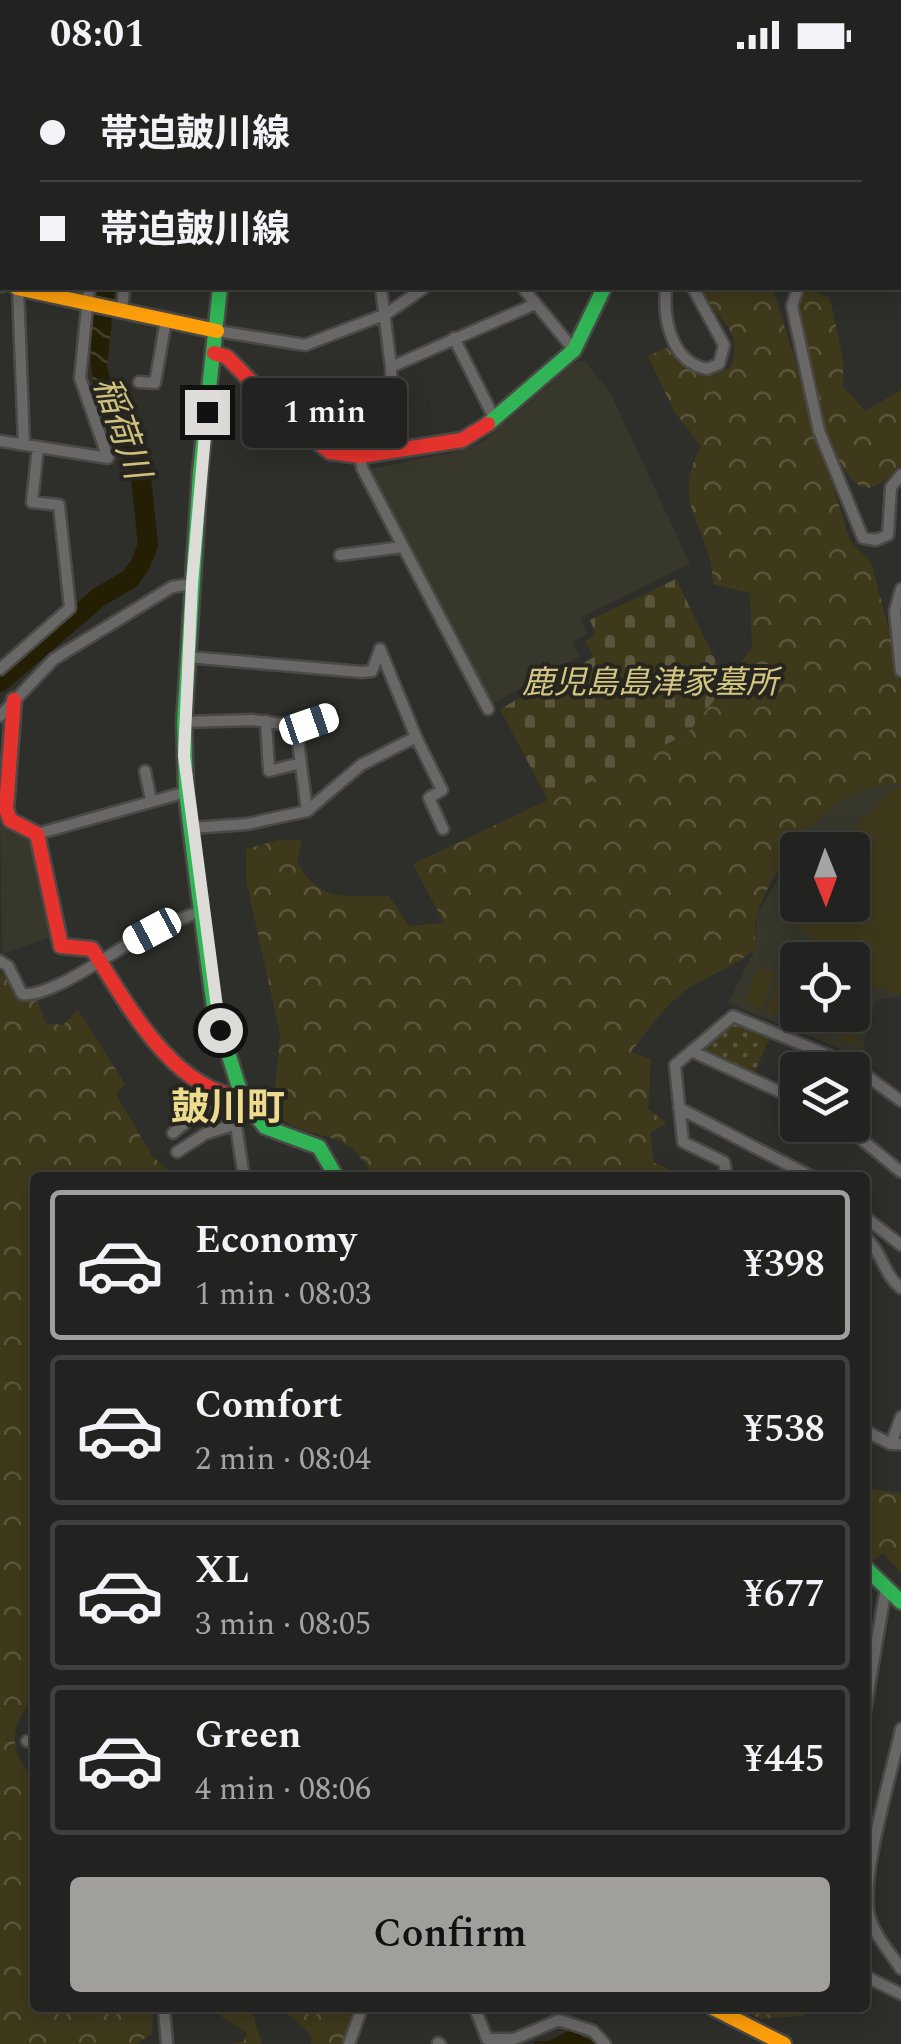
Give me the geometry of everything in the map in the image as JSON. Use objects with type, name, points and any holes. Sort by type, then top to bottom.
[{"type":"street","points":[[18,290],[24,444]]},
{"type":"street","points":[[26,290],[217,331],[304,345],[386,314],[421,290]]},
{"type":"street","points":[[0,441],[108,458],[80,378],[88,290]]},
{"type":"street","points":[[120,311],[124,290]]},
{"type":"street","points":[[220,290],[192,584],[184,722],[186,792],[201,911],[243,1172]]},
{"type":"street","points":[[381,290],[391,367],[392,452]]},
{"type":"street","points":[[524,290],[574,350]]},
{"type":"street","points":[[214,353],[226,358],[295,426],[330,452],[360,456],[392,452],[462,440],[495,420],[574,350],[603,290]]},
{"type":"street","points":[[666,290],[667,317],[676,349],[688,362],[707,368],[719,364],[724,345],[694,290]]},
{"type":"street","points":[[797,290],[792,306],[803,370],[827,455],[863,538],[882,540],[888,535],[891,487],[901,475]]},
{"type":"street","points":[[391,367],[535,304]]},
{"type":"street","points":[[139,382],[156,383],[166,320]]},
{"type":"street","points":[[454,338],[495,420]]},
{"type":"street","points":[[0,669],[70,608],[59,505],[32,502],[38,446]]},
{"type":"street","points":[[360,456],[362,468],[488,710]]},
{"type":"street","points":[[340,555],[403,547]]},
{"type":"street","points":[[0,716],[54,659],[172,586],[192,584]]},
{"type":"street","points":[[901,589],[901,671]]},
{"type":"street","points":[[188,656],[362,672],[372,671],[380,649],[442,790],[429,798],[443,829]]},
{"type":"street","points":[[14,700],[6,809],[10,820],[37,834],[186,792]]},
{"type":"street","points":[[184,722],[266,721],[296,726],[329,717]]},
{"type":"street","points":[[266,721],[269,771],[300,763]]},
{"type":"street","points":[[296,726],[307,812]]},
{"type":"street","points":[[192,828],[247,824],[307,812],[361,766],[416,737]]},
{"type":"street","points":[[145,771],[151,800]]},
{"type":"street","points":[[37,834],[61,946],[84,946],[168,1051],[265,1126],[318,1147],[334,1172]]},
{"type":"street","points":[[0,961],[8,966],[22,994],[29,995],[201,911]]},
{"type":"street","points":[[726,1172],[724,1162],[683,1142],[675,1065],[733,1016],[815,1052]]},
{"type":"street","points":[[691,1050],[780,1092]]},
{"type":"street","points":[[870,1081],[901,1101]]},
{"type":"street","points":[[173,1133],[231,1098]]},
{"type":"street","points":[[680,1108],[803,1172]]},
{"type":"street","points":[[177,1152],[205,1134],[236,1124]]},
{"type":"street","points":[[865,1142],[901,1172]]},
{"type":"street","points":[[870,1221],[901,1246]]},
{"type":"street","points":[[870,1242],[879,1251],[887,1277],[901,1288]]},
{"type":"street","points":[[870,1433],[896,1444],[901,1416]]},
{"type":"street","points":[[870,1572],[901,1602]]},
{"type":"street","points":[[870,1681],[886,1587]]},
{"type":"street","points":[[870,1874],[901,1729]]},
{"type":"street","points":[[870,1914],[901,1968]]},
{"type":"street","points":[[870,1978],[901,1994]]},
{"type":"street","points":[[164,2012],[167,2044]]},
{"type":"street","points":[[349,2044],[348,2036],[360,2012]]},
{"type":"street","points":[[477,2012],[487,2038],[506,2042],[570,2020],[593,2031],[605,2044]]},
{"type":"street","points":[[721,2012],[784,2044]]},
{"type":"shaded area","points":[[577,361],[585,361],[611,394],[690,564],[580,618],[587,634],[573,642],[580,657],[490,705],[366,470],[459,451],[482,442]]},
{"type":"shaded area","points":[[878,782],[901,784],[901,997],[877,999],[870,1015],[870,942],[780,942],[780,1024],[728,1003],[755,949],[757,913],[780,876],[780,922],[870,922],[870,832],[807,832],[844,797]]},
{"type":"shaded area","points":[[0,817],[5,825],[27,831],[32,838],[51,937],[2,954]]},
{"type":"shaded area","points":[[800,1032],[865,1032],[864,1052],[849,1052]]},
{"type":"green space","points":[[704,290],[774,292],[850,541],[871,562],[889,630],[901,686],[901,784],[877,785],[854,793],[807,832],[780,832],[780,868],[757,914],[755,949],[674,1000],[631,1052],[651,1059],[648,1109],[667,1123],[650,1133],[654,1163],[666,1167],[668,1172],[370,1172],[351,1148],[287,1123],[273,1112],[280,1034],[246,880],[246,849],[278,840],[302,840],[297,861],[305,875],[324,891],[346,896],[389,896],[409,926],[444,923],[413,864],[687,734],[752,648],[750,593],[713,584],[711,564],[690,501],[692,467],[701,446],[674,411],[648,356],[667,348],[696,372],[721,372],[731,367],[734,355],[733,337],[704,299]]},
{"type":"green space","points":[[806,290],[830,298],[843,359],[843,387],[865,411],[901,390],[901,468],[872,487],[855,482],[830,442],[802,357],[798,306]]},
{"type":"green space","name":"鹿児島島津家墓所","points":[[676,579],[727,684],[687,734],[549,802],[500,709],[594,657],[585,641],[596,634],[590,620]]},
{"type":"green space","points":[[901,788],[901,995],[870,983],[870,942],[814,942],[795,922],[870,922],[870,832],[851,832],[889,791]]},
{"type":"green space","points":[[758,967],[775,974],[761,1009],[744,1002]]},
{"type":"green space","points":[[0,972],[21,998],[38,1001],[45,1023],[63,1025],[78,1010],[125,1084],[116,1094],[152,1156],[170,1172],[30,1172],[30,1705],[20,1718],[15,1739],[20,1759],[30,1774],[30,2012],[153,2012],[152,2034],[136,2044],[0,2044]]},
{"type":"green space","points":[[780,976],[780,1017],[766,1011]]},
{"type":"green space","points":[[742,1024],[770,1036],[754,1074],[706,1053],[706,1044],[729,1025]]},
{"type":"green space","points":[[839,1032],[859,1032],[854,1044],[837,1037]]},
{"type":"green space","points":[[870,1489],[901,1493],[901,1573],[883,1553],[870,1563]]},
{"type":"green space","points":[[220,2012],[252,2012],[262,2044],[232,2044],[244,2041],[247,2033]]},
{"type":"green space","points":[[285,2012],[354,2012],[341,2044],[311,2044],[311,2035]]},
{"type":"green space","points":[[749,2012],[808,2012],[804,2016],[759,2019]]},
{"type":"water","points":[[98,290],[115,290],[107,368],[129,435],[111,441],[93,382],[92,331]]},
{"type":"water","points":[[571,2030],[599,2044],[534,2044],[534,2041],[548,2041]]},
{"type":"waterway","name":"稲荷川","points":[[0,682],[99,597],[130,579],[140,565],[148,545],[140,467],[112,416]]},
{"type":"traffic: fast","points":[[220,290],[200,471],[184,722],[186,792],[197,881],[214,1008],[242,1097],[265,1127],[319,1147],[334,1172]]},
{"type":"traffic: fast","points":[[488,424],[574,350],[603,290]]},
{"type":"traffic: fast","points":[[870,1572],[901,1602]]},
{"type":"traffic: slow","points":[[26,290],[217,331]]},
{"type":"traffic: slow","points":[[721,2012],[784,2044]]},
{"type":"traffic: jam","points":[[214,353],[227,357],[287,418],[330,452],[360,456],[462,440],[488,424]]},
{"type":"traffic: jam","points":[[14,700],[6,809],[10,820],[37,834],[61,946],[92,949],[136,1018],[173,1062],[217,1091],[242,1097]]},
{"type":"district","name":"皷川町","points":[[228,1109]]},
{"type":"route","points":[[207,412],[192,584],[184,756],[201,911],[220,1030]]}]
